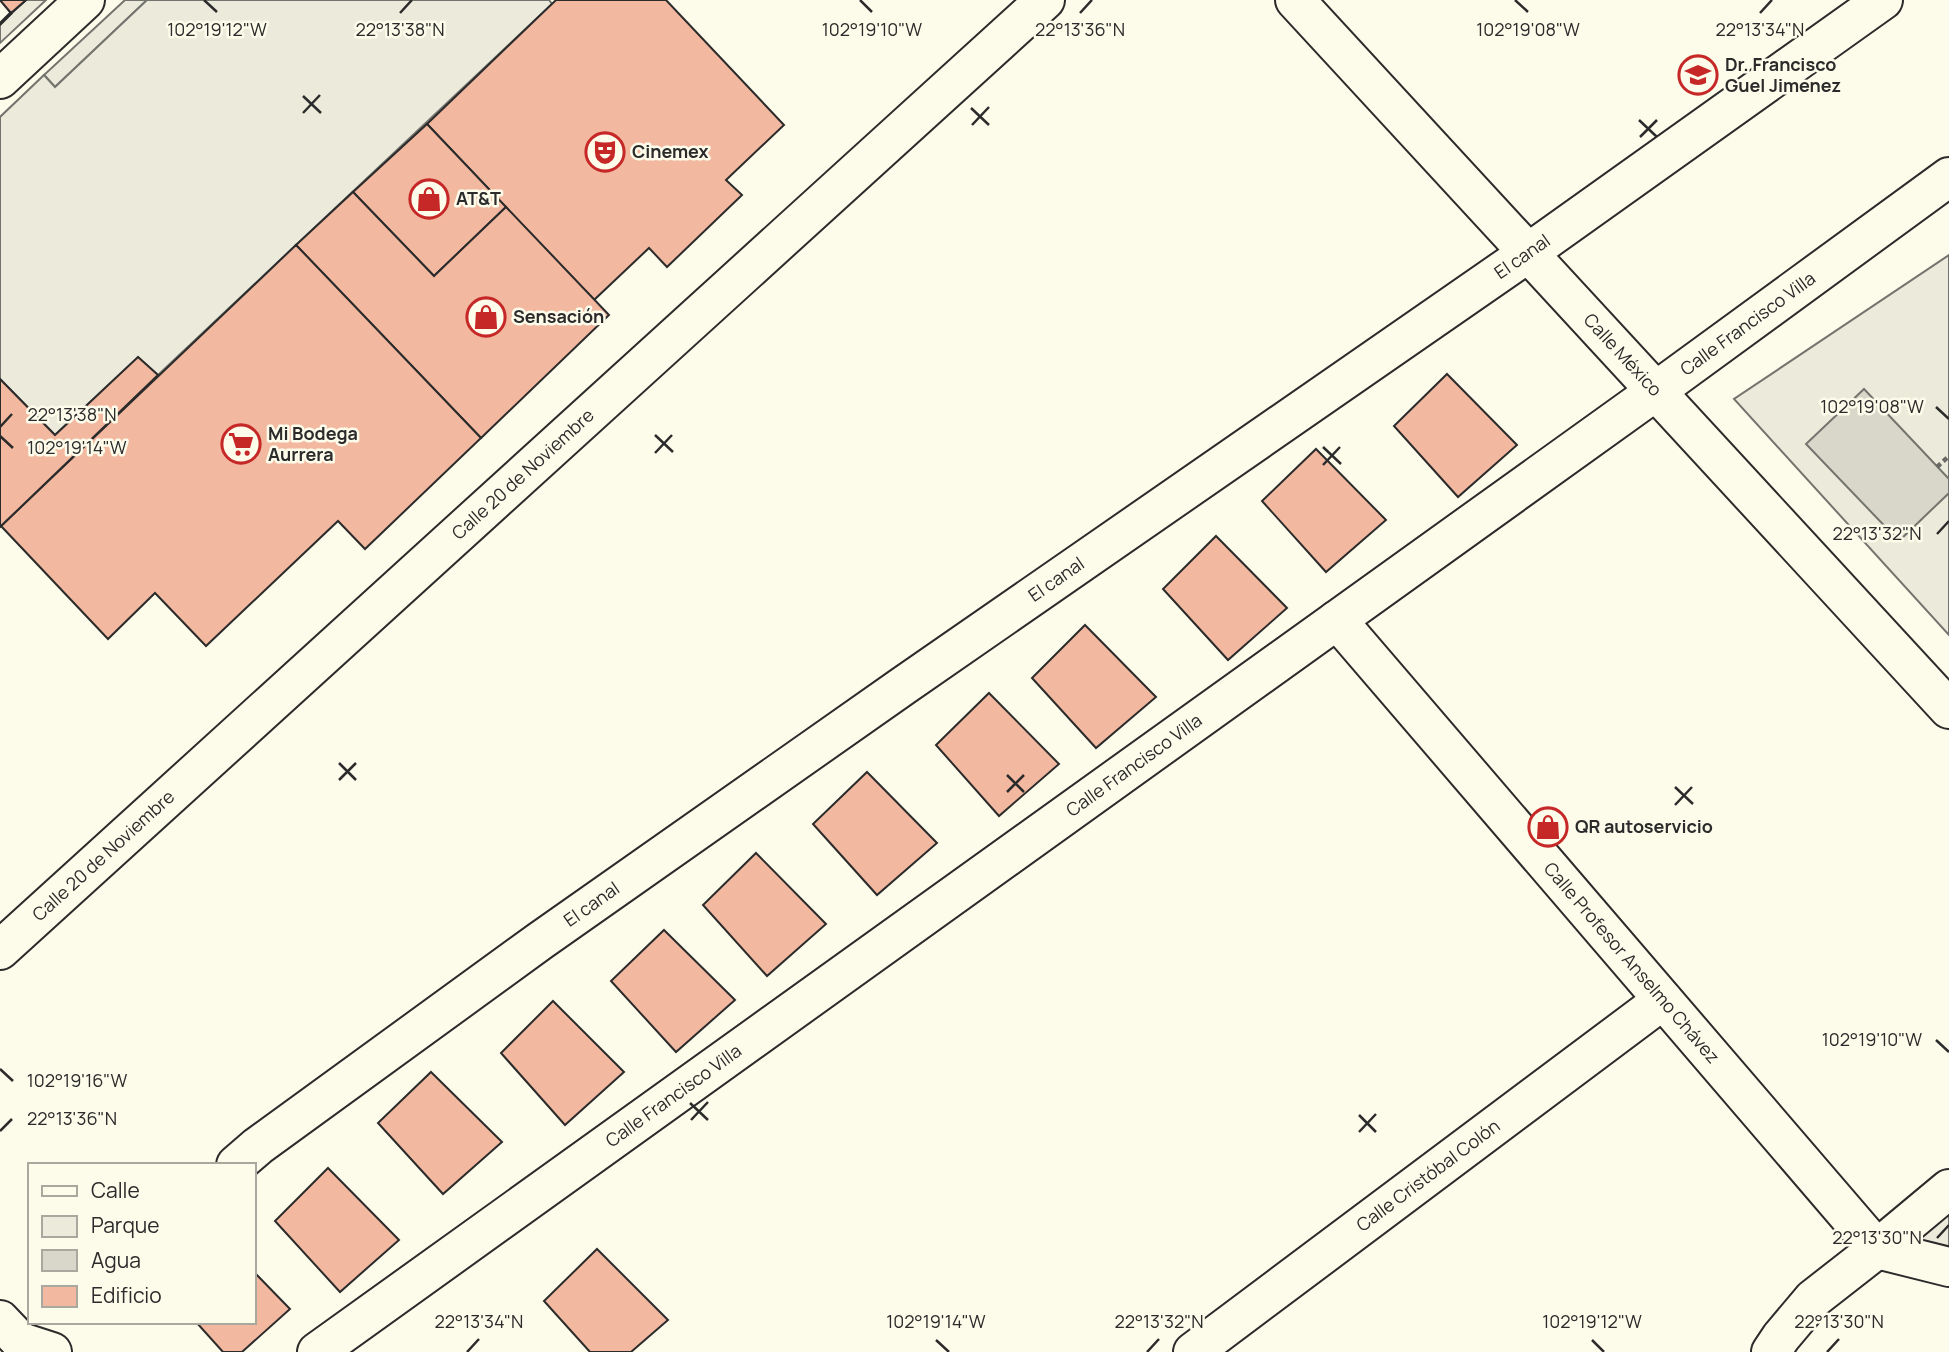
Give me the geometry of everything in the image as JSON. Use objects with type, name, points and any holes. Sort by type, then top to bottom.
[{"type":"street","points":[[0,79],[85,0]]},
{"type":"street","name":"Calle 20 de Noviembre","points":[[0,950],[1045,0]]},
{"type":"street","name":"Calle México","points":[[1295,0],[1949,709]]},
{"type":"street","name":"El canal","points":[[238,1163],[552,933],[1528,253],[1883,0]]},
{"type":"street","name":"Calle Francisco Villa","points":[[317,1352],[1656,391],[1949,177]]},
{"type":"street","name":"Calle Profesor Anselmo Chávez","points":[[1337,620],[1877,1249]]},
{"type":"street","name":"Calle Cristóbal Colón","points":[[1193,1352],[1663,1000]]},
{"type":"street","points":[[1772,1352],[1813,1298],[1949,1189]]},
{"type":"street","points":[[1877,1249],[1949,1267]]},
{"type":"path","points":[[1937,467],[1949,456]]},
{"type":"green space","points":[[125,0],[147,0],[55,87],[44,75]]},
{"type":"green space","points":[[1949,255],[1949,635],[1734,399]]},
{"type":"green space","points":[[1949,1189],[1949,1267],[1877,1249]]},
{"type":"shaded area","points":[[26,0],[46,0],[0,43],[0,24]]},
{"type":"shaded area","points":[[147,0],[549,0],[552,4],[158,375],[138,357],[55,435],[0,379],[0,117],[44,75],[55,87]]},
{"type":"water","points":[[1864,389],[1949,479],[1949,493],[1899,541],[1806,444]]},
{"type":"building","points":[[0,0],[26,0],[11,13]]},
{"type":"building","points":[[0,0],[26,0],[11,13]]},
{"type":"building","name":"Cinemex","points":[[556,0],[666,0],[784,125],[726,180],[742,195],[667,267],[649,248],[594,300],[427,124]]},
{"type":"building","points":[[427,124],[506,207],[434,276],[353,192]]},
{"type":"building","points":[[353,192],[434,276],[506,207],[609,315],[481,438],[296,245]]},
{"type":"building","points":[[296,245],[481,438],[365,549],[338,521],[206,646],[155,593],[108,639],[1,526]]},
{"type":"building","points":[[138,357],[158,375],[0,527],[0,379],[55,435]]},
{"type":"building","points":[[1447,374],[1517,445],[1458,497],[1394,426]]},
{"type":"building","points":[[1316,449],[1386,520],[1326,572],[1262,501]]},
{"type":"building","points":[[1216,536],[1287,608],[1228,660],[1163,589]]},
{"type":"building","points":[[1085,625],[1156,697],[1096,748],[1032,678]]},
{"type":"building","points":[[989,693],[1059,764],[999,816],[936,745]]},
{"type":"building","points":[[867,772],[937,843],[877,895],[813,824]]},
{"type":"building","points":[[756,853],[826,924],[767,976],[703,905]]},
{"type":"building","points":[[664,930],[735,1000],[676,1052],[611,981]]},
{"type":"building","points":[[553,1001],[624,1072],[565,1125],[501,1053]]},
{"type":"building","points":[[431,1072],[502,1142],[443,1194],[378,1123]]},
{"type":"building","points":[[328,1168],[399,1240],[340,1292],[275,1221]]},
{"type":"building","points":[[597,1249],[668,1320],[631,1352],[590,1352],[544,1301]]},
{"type":"building","points":[[256,1274],[290,1309],[242,1352],[223,1352],[198,1324],[256,1324]]},
{"type":"wall","points":[[0,24],[11,13]]},
{"type":"place","name":"Dr. Francisco Guel Jimenez","points":[[1698,75]]},
{"type":"place","name":"Cinemex","points":[[605,152]]},
{"type":"place","name":"AT&T","points":[[429,199]]},
{"type":"place","name":"Sensación","points":[[486,317]]},
{"type":"place","name":"Mi Bodega Aurrera","points":[[241,444]]},
{"type":"place","name":"QR autoservicio","points":[[1548,827]]}]
